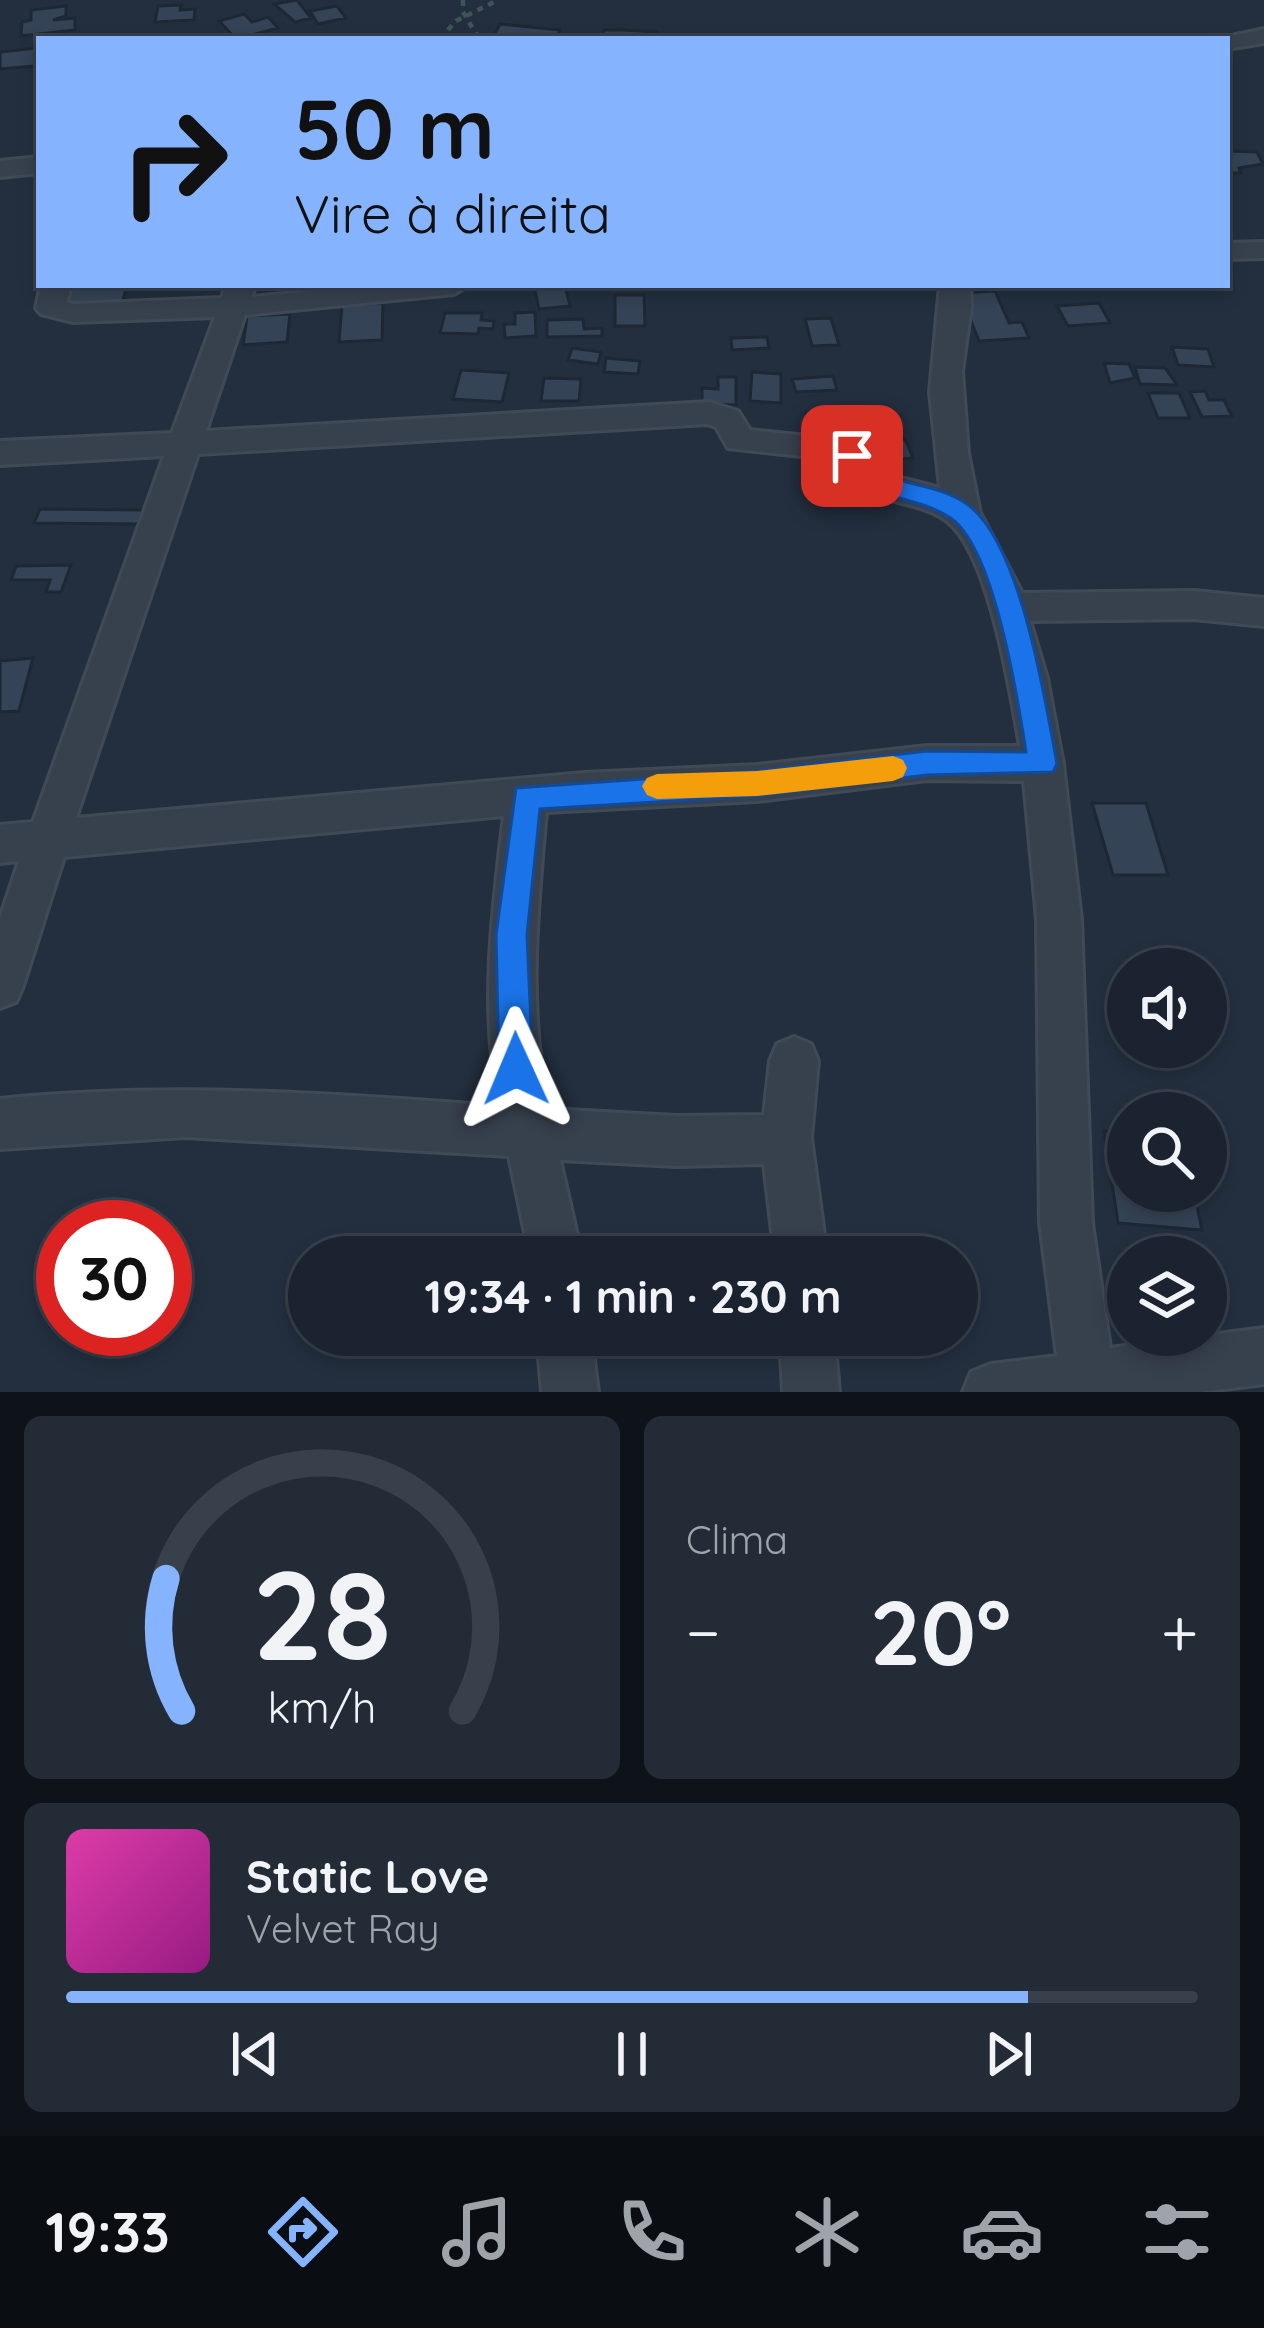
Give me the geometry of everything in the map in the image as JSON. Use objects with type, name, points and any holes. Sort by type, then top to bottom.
[{"type":"street","points":[[1230,42],[1264,37]]},
{"type":"street","points":[[0,169],[36,165]]},
{"type":"street","points":[[1230,251],[1264,250]]},
{"type":"street","points":[[55,288],[51,300],[58,313],[400,288]]},
{"type":"street","points":[[956,288],[960,314],[948,343],[945,406],[964,514],[984,542],[1009,607],[1028,678],[1042,764],[1059,919],[1066,1223],[1088,1386]]},
{"type":"street","points":[[0,986],[238,297]]},
{"type":"street","points":[[0,453],[430,428],[555,427],[709,413],[727,419],[740,440],[832,448],[852,456],[861,471],[878,484],[930,497],[964,514]]},
{"type":"street","points":[[1009,607],[1194,605],[1264,612]]},
{"type":"street","points":[[0,844],[526,797],[757,783],[927,763],[1042,764]]},
{"type":"street","points":[[526,797],[512,935],[516,1069],[552,1236]]},
{"type":"street","points":[[794,1061],[786,1138],[798,1236]]},
{"type":"street","points":[[0,1124],[102,1114],[366,1120],[710,1145],[786,1138]]},
{"type":"street","points":[[566,1356],[570,1392]]},
{"type":"street","points":[[809,1356],[812,1392]]},
{"type":"street","points":[[991,1392],[1088,1386],[1264,1356]]},
{"type":"path","points":[[463,0],[477,36]]},
{"type":"path","points":[[443,36],[466,16],[498,0]]},
{"type":"building","points":[[297,0],[311,18],[295,22],[274,4]]},
{"type":"building","points":[[181,5],[180,10],[195,9],[194,20],[155,22],[158,6]]},
{"type":"building","points":[[66,6],[66,16],[53,20],[75,18],[75,30],[21,36],[22,22],[31,20],[31,10]]},
{"type":"building","points":[[337,6],[346,18],[318,24],[310,11]]},
{"type":"building","points":[[244,14],[252,22],[268,17],[278,28],[233,36],[219,21]]},
{"type":"building","points":[[500,24],[560,30],[557,36],[494,36]]},
{"type":"building","points":[[604,30],[657,32],[656,36],[602,36]]},
{"type":"building","points":[[36,48],[34,66],[0,69],[0,52]]},
{"type":"building","points":[[1230,151],[1257,152],[1263,164],[1239,168],[1241,173],[1230,173]]},
{"type":"building","points":[[64,288],[126,288],[121,308],[59,307]]},
{"type":"building","points":[[534,288],[566,288],[570,306],[539,309]]},
{"type":"building","points":[[995,291],[1009,323],[1022,322],[1029,338],[979,341],[960,293]]},
{"type":"building","points":[[615,295],[644,295],[645,326],[615,326]]},
{"type":"building","points":[[383,303],[382,340],[339,342],[342,305]]},
{"type":"building","points":[[1099,303],[1110,323],[1068,326],[1057,306]]},
{"type":"building","points":[[535,312],[536,336],[505,338],[504,324],[515,324],[515,313]]},
{"type":"building","points":[[445,313],[482,313],[481,320],[494,321],[493,329],[479,328],[478,334],[440,333]]},
{"type":"building","points":[[290,314],[287,342],[243,345],[247,316]]},
{"type":"building","points":[[831,318],[839,345],[812,346],[805,319]]},
{"type":"building","points":[[583,319],[584,329],[602,328],[602,336],[547,337],[547,320]]},
{"type":"building","points":[[767,337],[769,348],[732,350],[731,338]]},
{"type":"building","points":[[1172,347],[1208,349],[1214,367],[1178,365]]},
{"type":"building","points":[[572,348],[601,352],[598,364],[568,360]]},
{"type":"building","points":[[606,358],[640,361],[638,374],[604,372]]},
{"type":"building","points":[[1104,363],[1129,364],[1135,378],[1110,383]]},
{"type":"building","points":[[1135,367],[1165,368],[1177,385],[1140,384]]},
{"type":"building","points":[[461,370],[509,373],[502,402],[453,399]]},
{"type":"building","points":[[752,372],[781,374],[781,403],[750,401]]},
{"type":"building","points":[[833,376],[837,390],[796,392],[792,379]]},
{"type":"building","points":[[718,377],[736,377],[736,405],[702,404],[702,388],[718,389]]},
{"type":"building","points":[[544,378],[581,379],[579,401],[541,401]]},
{"type":"building","points":[[1205,391],[1209,400],[1224,400],[1232,416],[1202,417],[1190,392]]},
{"type":"building","points":[[1148,393],[1179,393],[1190,418],[1158,418]]},
{"type":"building","points":[[843,409],[853,438],[815,441],[806,412]]},
{"type":"building","points":[[905,439],[913,458],[868,462],[862,442]]},
{"type":"building","points":[[40,509],[143,510],[138,524],[34,523]]},
{"type":"building","points":[[71,565],[61,592],[46,592],[50,580],[11,580],[16,566]]},
{"type":"building","points":[[33,658],[19,711],[0,712],[0,661]]},
{"type":"building","points":[[1092,803],[1146,803],[1168,875],[1113,875]]},
{"type":"building","points":[[1116,1212],[1198,1212],[1202,1230],[1118,1223]]},
{"type":"slow traffic","points":[[657,786],[757,783],[893,768]]},
{"type":"route","points":[[516,1069],[512,935],[526,797],[757,783],[927,763],[1042,764],[1028,678],[999,576],[984,542],[964,514],[930,497],[878,484],[861,471],[852,456]]}]
